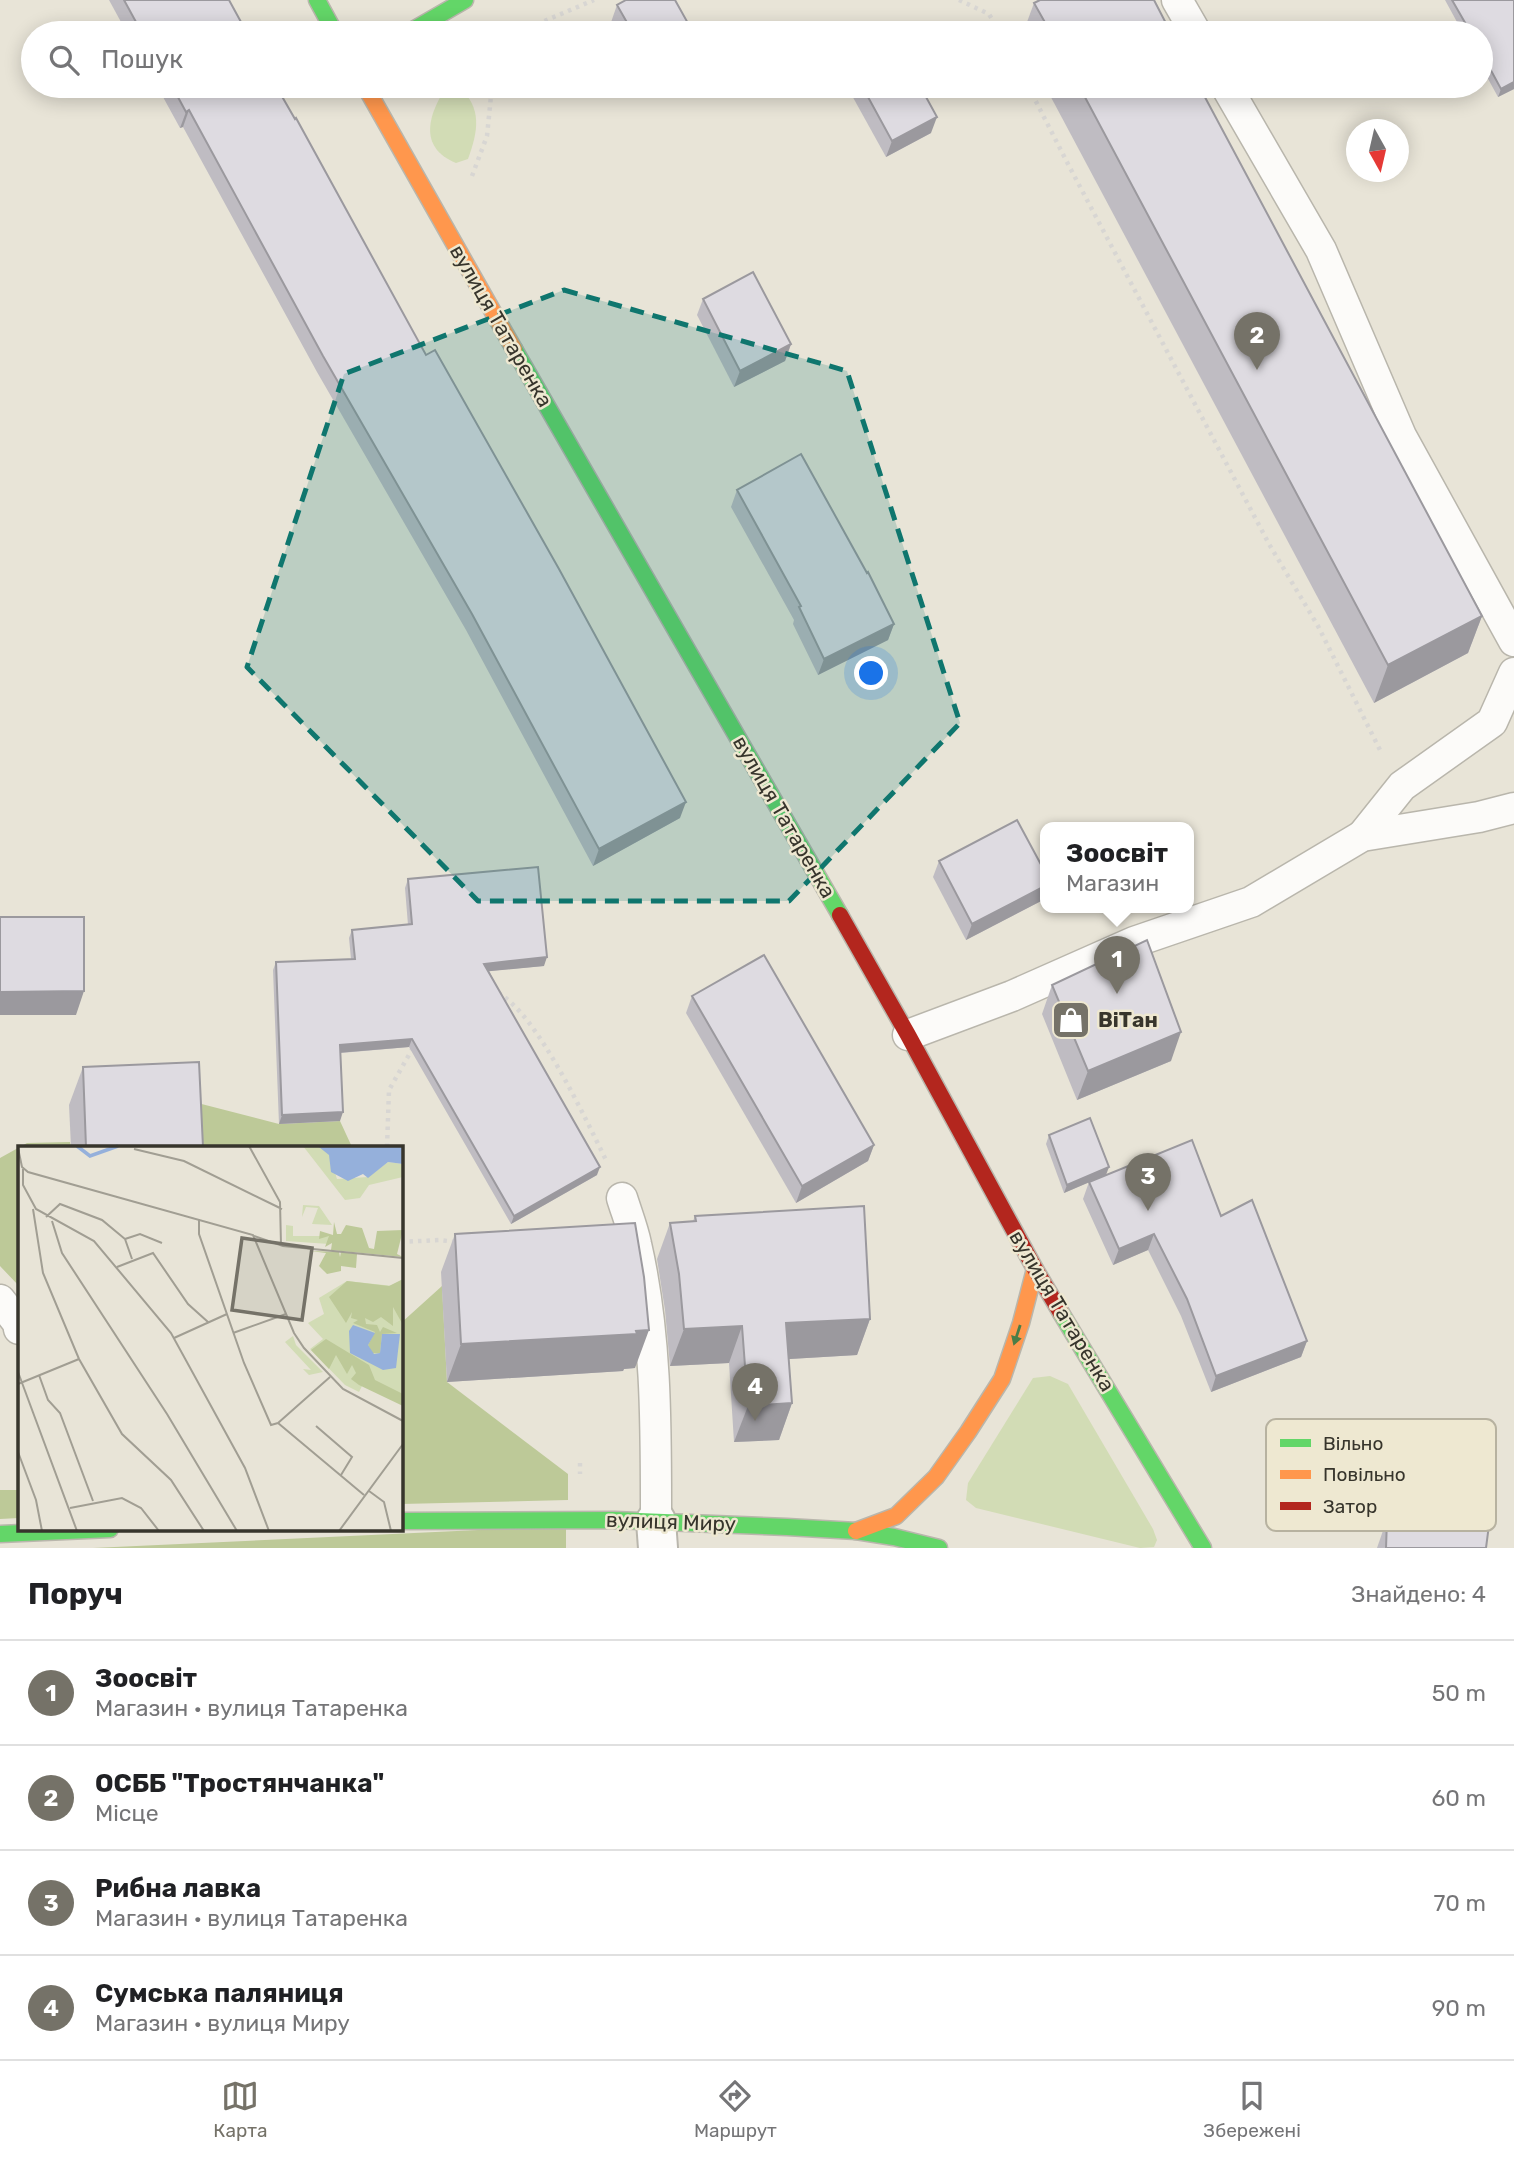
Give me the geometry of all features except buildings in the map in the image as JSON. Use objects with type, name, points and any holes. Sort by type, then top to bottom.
[{"type":"main road","points":[[317,0],[328,21]]},
{"type":"main road","points":[[429,21],[465,0]]},
{"type":"main road","name":"вулиця Татаренка","points":[[372,98],[638,568],[736,732],[908,1035],[1035,1269],[1203,1548]]},
{"type":"main road","points":[[856,1531],[895,1516],[936,1477],[968,1432],[1002,1379],[1021,1323],[1035,1269]]},
{"type":"main road","name":"вулиця Миру","points":[[402,1521],[568,1520],[657,1535],[856,1531],[939,1548]]},
{"type":"main road","points":[[0,1534],[39,1531]]},
{"type":"lane","points":[[1177,0],[1189,21]]},
{"type":"lane","points":[[1233,98],[1321,250],[1401,436],[1514,641]]},
{"type":"lane","points":[[908,1035],[1012,996],[1134,942],[1251,902],[1362,836],[1402,786],[1492,722],[1514,673]]},
{"type":"lane","points":[[1362,836],[1479,817],[1514,808]]},
{"type":"lane","points":[[622,1198],[636,1243],[649,1317],[657,1535]]},
{"type":"lane","points":[[0,1300],[18,1323]]},
{"type":"path","points":[[544,21],[594,0]]},
{"type":"path","points":[[959,0],[989,14],[993,21]]},
{"type":"path","points":[[467,181],[473,176],[487,136],[491,98]]},
{"type":"path","points":[[1034,98],[1257,520],[1318,626],[1381,751],[1402,786]]},
{"type":"path","points":[[490,989],[509,999],[535,1032],[563,1076],[622,1198]]},
{"type":"path","points":[[387,1146],[389,1090],[420,1034]]},
{"type":"path","points":[[402,1242],[439,1240],[466,1243]]},
{"type":"highlighted area","points":[[564,290],[847,371],[960,723],[789,901],[478,901],[247,667],[344,374]]},
{"type":"green space","points":[[440,98],[469,98],[472,103],[476,129],[468,159],[456,163],[436,148],[430,129]]},
{"type":"green space","points":[[186,1100],[279,1124],[340,1121],[352,1146],[187,1146]]},
{"type":"green space","points":[[70,1142],[71,1146],[22,1146],[27,1143]]},
{"type":"green space","points":[[18,1148],[18,1285],[0,1266],[0,1158]]},
{"type":"green space","points":[[442,1286],[447,1382],[568,1474],[568,1500],[402,1504],[402,1322]]},
{"type":"green space","points":[[1050,1376],[1068,1384],[1153,1529],[1157,1540],[1154,1547],[1140,1548],[976,1508],[966,1500],[968,1483],[1033,1378]]},
{"type":"green space","points":[[0,1490],[18,1490],[18,1518],[0,1519]]},
{"type":"green space","points":[[566,1526],[566,1548],[93,1548]]},
{"type":"traffic: fast","points":[[317,0],[328,21]]},
{"type":"traffic: fast","points":[[429,21],[465,0]]},
{"type":"traffic: fast","points":[[514,349],[840,915]]},
{"type":"traffic: fast","points":[[1061,1313],[1203,1548]]},
{"type":"traffic: fast","points":[[402,1521],[614,1520],[787,1527],[856,1531],[939,1548]]},
{"type":"traffic: fast","points":[[0,1534],[66,1531]]},
{"type":"traffic: slow","points":[[372,98],[514,349]]},
{"type":"traffic: slow","points":[[856,1531],[896,1516],[936,1477],[968,1432],[1002,1379],[1021,1323],[1035,1269]]},
{"type":"traffic: jam","points":[[840,915],[1061,1313]]},
{"type":"place","name":"ОСББ \"Тростянчанка\"","points":[[1257,370]]},
{"type":"place","name":"Зоосвіт","points":[[1117,994]]},
{"type":"place","name":"ВіТан","points":[[1071,1020]]},
{"type":"place","name":"Рибна лавка","points":[[1148,1211]]},
{"type":"place","name":"Сумська паляниця","points":[[755,1421]]}]
